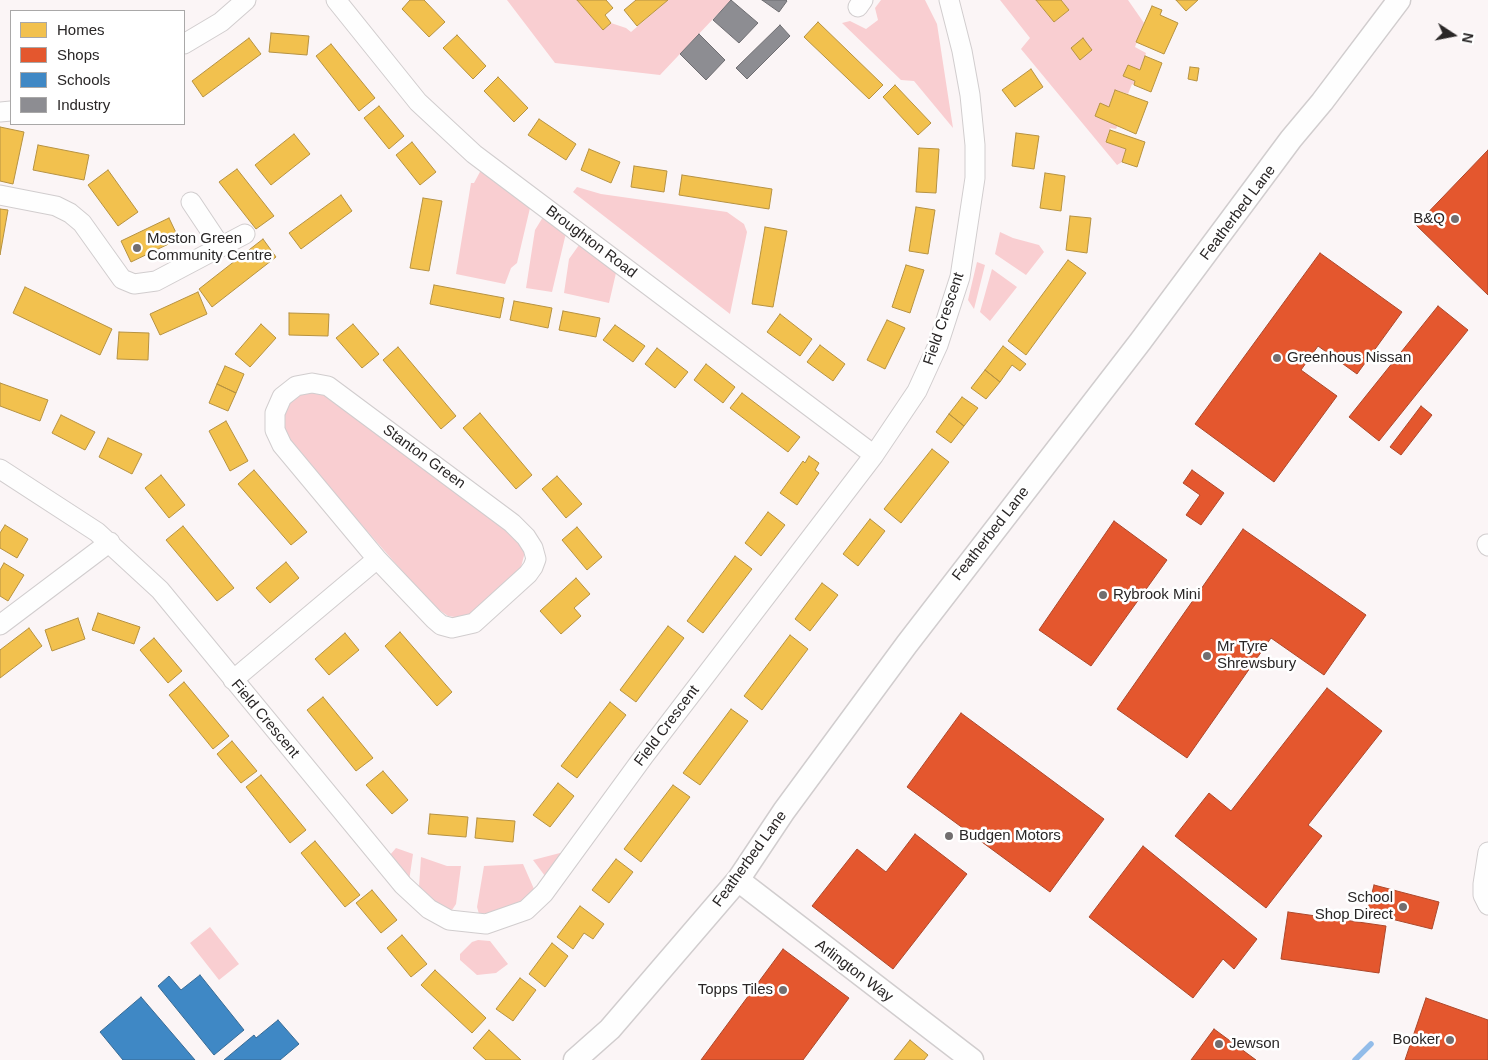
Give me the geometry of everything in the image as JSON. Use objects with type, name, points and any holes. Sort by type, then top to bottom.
[{"type":"street","points":[[185,43],[221,22],[246,0]]},
{"type":"street","name":"Broughton Road","points":[[336,0],[418,102],[474,154],[874,455]]},
{"type":"street","name":"Field Crescent","points":[[0,469],[53,502],[110,542],[160,590],[414,897],[449,920],[486,924],[506,919],[526,910],[544,893],[644,756],[874,455],[917,391],[938,345],[960,277],[966,248],[975,178],[975,144],[962,51],[949,0]]},
{"type":"street","name":"Featherbed Lane","points":[[575,1060],[610,1029],[738,880],[784,811],[917,629],[1146,334],[1291,139],[1322,102],[1399,0]]},
{"type":"street","points":[[0,195],[56,206],[70,213],[82,223],[122,279],[134,284],[156,281],[245,234]]},
{"type":"street","points":[[191,202],[221,247]]},
{"type":"street","name":"Stanton Green","points":[[312,383],[328,386],[512,523],[526,537],[533,548],[536,559],[534,567],[528,574],[474,623],[452,628],[441,625],[434,619],[377,559],[282,445],[275,430],[275,412],[282,397],[296,386],[312,383]]},
{"type":"street","points":[[0,625],[110,542]]},
{"type":"street","points":[[233,680],[377,559]]},
{"type":"street","points":[[1488,852],[1483,895],[1488,905]]},
{"type":"street","name":"Arlington Way","points":[[738,880],[972,1060]]},
{"type":"shaded area","points":[[507,0],[577,0],[603,30],[611,23],[626,28],[631,32],[668,0],[731,0],[660,75],[555,63]]},
{"type":"shaded area","points":[[881,0],[925,0],[937,24],[953,128],[914,81],[901,80],[842,23],[850,21],[866,29],[878,20],[875,8]]},
{"type":"shaded area","points":[[1000,0],[1036,0],[1054,22],[1069,10],[1061,0],[1128,0],[1144,23],[1135,47],[1146,53],[1140,70],[1128,66],[1123,76],[1135,81],[1128,94],[1115,90],[1109,107],[1100,104],[1095,116],[1118,125],[1116,129],[1110,128],[1106,142],[1126,149],[1122,162],[1117,165],[1021,49],[1030,38]]},
{"type":"shaded area","points":[[481,170],[530,208],[517,263],[511,268],[505,284],[456,274],[471,183],[474,183]]},
{"type":"shaded area","points":[[577,187],[601,194],[727,212],[744,224],[747,232],[730,314],[573,192]]},
{"type":"shaded area","points":[[543,217],[566,233],[552,292],[526,288],[535,230]]},
{"type":"shaded area","points":[[1000,232],[1013,238],[1039,245],[1044,252],[1026,275],[995,254]]},
{"type":"shaded area","points":[[579,245],[616,273],[609,303],[564,293],[569,259]]},
{"type":"shaded area","points":[[977,262],[985,265],[974,309],[968,300]]},
{"type":"shaded area","points":[[992,269],[1017,287],[990,321],[980,312]]},
{"type":"shaded area","points":[[312,390],[327,394],[520,538],[525,552],[521,567],[472,615],[461,618],[448,616],[432,605],[289,442],[282,420],[285,403],[296,393]]},
{"type":"shaded area","points":[[396,848],[413,854],[409,881],[390,855]]},
{"type":"shaded area","points":[[560,853],[563,856],[545,876],[533,860]]},
{"type":"shaded area","points":[[421,857],[447,866],[461,866],[456,904],[452,910],[439,905],[421,892],[419,887]]},
{"type":"shaded area","points":[[523,864],[534,889],[533,893],[524,902],[498,913],[479,914],[477,907],[484,866]]},
{"type":"shaded area","points":[[210,927],[239,964],[219,980],[190,943]]},
{"type":"shaded area","points":[[478,940],[490,941],[508,964],[496,973],[477,975],[460,960],[460,954],[472,942]]},
{"type":"building: Homes","points":[[410,0],[424,0],[445,22],[429,37],[402,9]]},
{"type":"building: Homes","points":[[577,0],[606,0],[613,8],[605,15],[611,23],[603,30]]},
{"type":"building: Homes","points":[[636,0],[668,0],[637,26],[624,10]]},
{"type":"building: Homes","points":[[1036,0],[1061,0],[1069,10],[1054,22]]},
{"type":"building: Homes","points":[[1176,0],[1198,0],[1186,11]]},
{"type":"building: Homes","points":[[1152,6],[1162,10],[1160,15],[1178,23],[1164,54],[1136,42]]},
{"type":"building: Homes","points":[[818,22],[883,85],[869,99],[804,37]]},
{"type":"building: Homes","points":[[271,33],[309,36],[307,55],[269,52]]},
{"type":"building: Homes","points":[[457,35],[486,66],[473,79],[443,48]]},
{"type":"building: Homes","points":[[249,38],[261,54],[203,97],[192,81]]},
{"type":"building: Homes","points":[[1083,38],[1092,50],[1080,60],[1071,48]]},
{"type":"building: Homes","points":[[331,44],[375,98],[359,111],[316,56]]},
{"type":"building: Homes","points":[[1145,56],[1162,63],[1151,92],[1134,85],[1135,81],[1123,76],[1128,65],[1140,70]]},
{"type":"building: Homes","points":[[1190,67],[1199,68],[1197,81],[1188,79]]},
{"type":"building: Homes","points":[[1031,69],[1043,87],[1015,107],[1002,90]]},
{"type":"building: Homes","points":[[498,77],[528,108],[514,122],[484,91]]},
{"type":"building: Homes","points":[[895,85],[931,123],[918,135],[883,97]]},
{"type":"building: Homes","points":[[1115,90],[1148,102],[1136,134],[1095,116],[1100,103],[1109,107]]},
{"type":"building: Homes","points":[[379,106],[404,136],[389,149],[364,118]]},
{"type":"building: Homes","points":[[539,119],[576,144],[566,160],[528,135]]},
{"type":"building: Homes","points":[[0,127],[24,132],[13,184],[0,181]]},
{"type":"building: Homes","points":[[1110,130],[1145,142],[1137,167],[1122,162],[1126,149],[1106,142]]},
{"type":"building: Homes","points":[[1016,133],[1039,136],[1034,169],[1012,166]]},
{"type":"building: Homes","points":[[294,134],[310,154],[271,185],[255,165]]},
{"type":"building: Homes","points":[[412,142],[436,172],[420,185],[396,155]]},
{"type":"building: Homes","points":[[38,145],[89,155],[84,180],[33,170]]},
{"type":"building: Homes","points":[[919,148],[939,149],[936,193],[916,192]]},
{"type":"building: Homes","points":[[589,149],[620,162],[611,183],[581,170]]},
{"type":"building: Homes","points":[[634,166],[667,171],[664,192],[631,187]]},
{"type":"building: Homes","points":[[237,169],[274,216],[256,229],[219,182]]},
{"type":"building: Homes","points":[[108,170],[138,212],[118,226],[88,185]]},
{"type":"building: Homes","points":[[1045,173],[1065,176],[1061,211],[1040,208]]},
{"type":"building: Homes","points":[[682,175],[772,189],[769,209],[679,195]]},
{"type":"building: Homes","points":[[341,195],[352,211],[301,249],[289,233]]},
{"type":"building: Homes","points":[[423,198],[442,201],[429,271],[410,268]]},
{"type":"building: Homes","points":[[916,207],[935,210],[928,254],[909,251]]},
{"type":"building: Homes","points":[[0,209],[8,210],[0,255]]},
{"type":"building: Homes","points":[[1070,216],[1091,218],[1087,253],[1066,250]]},
{"type":"building: Homes","points":[[169,218],[179,239],[131,262],[121,241]]},
{"type":"building: Homes","points":[[765,227],[787,231],[773,307],[752,304]]},
{"type":"building: Homes","points":[[263,239],[276,257],[212,307],[199,289]]},
{"type":"building: Homes","points":[[1068,260],[1086,273],[1026,355],[1008,341]]},
{"type":"building: Homes","points":[[906,265],[924,270],[910,313],[892,307]]},
{"type":"building: Homes","points":[[434,285],[504,298],[500,318],[430,304]]},
{"type":"building: Homes","points":[[25,287],[112,329],[100,355],[13,313]]},
{"type":"building: Homes","points":[[198,292],[207,314],[160,335],[150,314]]},
{"type":"building: Homes","points":[[514,301],[552,308],[548,328],[510,320]]},
{"type":"building: Homes","points":[[563,311],[600,318],[596,337],[559,330]]},
{"type":"building: Homes","points":[[289,313],[329,314],[328,336],[289,335]]},
{"type":"building: Homes","points":[[780,314],[812,339],[800,356],[767,332]]},
{"type":"building: Homes","points":[[887,320],[905,328],[885,369],[867,360]]},
{"type":"building: Homes","points":[[261,324],[276,338],[250,367],[235,354]]},
{"type":"building: Homes","points":[[353,324],[379,354],[362,368],[336,338]]},
{"type":"building: Homes","points":[[615,325],[645,346],[633,362],[603,340]]},
{"type":"building: Homes","points":[[119,332],[149,333],[148,360],[117,359]]},
{"type":"building: Homes","points":[[820,345],[845,364],[833,381],[807,362]]},
{"type":"building: Homes","points":[[1003,346],[1026,364],[1020,371],[1012,365],[1000,382],[985,370]]},
{"type":"building: Homes","points":[[398,347],[456,416],[441,429],[383,360]]},
{"type":"building: Homes","points":[[657,348],[688,372],[675,388],[645,364]]},
{"type":"building: Homes","points":[[706,364],[735,387],[723,403],[694,380]]},
{"type":"building: Homes","points":[[225,366],[244,374],[236,393],[217,384]]},
{"type":"building: Homes","points":[[985,370],[1000,382],[986,399],[971,388]]},
{"type":"building: Homes","points":[[0,383],[48,400],[40,421],[0,406]]},
{"type":"building: Homes","points":[[217,384],[236,393],[228,411],[209,403]]},
{"type":"building: Homes","points":[[742,393],[800,437],[788,452],[730,408]]},
{"type":"building: Homes","points":[[962,397],[978,408],[964,426],[949,414]]},
{"type":"building: Homes","points":[[480,413],[532,475],[516,489],[463,428]]},
{"type":"building: Homes","points":[[949,414],[964,426],[951,443],[936,432]]},
{"type":"building: Homes","points":[[61,415],[95,432],[85,450],[52,433]]},
{"type":"building: Homes","points":[[226,421],[248,461],[230,471],[209,431]]},
{"type":"building: Homes","points":[[108,438],[142,454],[132,474],[99,457]]},
{"type":"building: Homes","points":[[932,449],[949,462],[901,523],[884,509]]},
{"type":"building: Homes","points":[[809,456],[819,463],[815,470],[819,473],[797,505],[780,493],[803,461],[805,463]]},
{"type":"building: Homes","points":[[254,470],[307,532],[291,545],[238,484]]},
{"type":"building: Homes","points":[[161,475],[185,505],[169,518],[145,488]]},
{"type":"building: Homes","points":[[557,476],[582,504],[566,518],[542,489]]},
{"type":"building: Homes","points":[[768,512],[785,525],[761,556],[745,543]]},
{"type":"building: Homes","points":[[870,519],[885,531],[858,566],[843,554]]},
{"type":"building: Homes","points":[[5,525],[28,539],[17,558],[0,548],[0,533]]},
{"type":"building: Homes","points":[[183,526],[234,588],[217,601],[166,540]]},
{"type":"building: Homes","points":[[577,527],[602,557],[587,570],[562,540]]},
{"type":"building: Homes","points":[[735,556],[752,569],[703,633],[687,621]]},
{"type":"building: Homes","points":[[286,562],[299,578],[270,603],[256,588]]},
{"type":"building: Homes","points":[[4,563],[24,575],[8,601],[0,596],[0,570]]},
{"type":"building: Homes","points":[[576,578],[590,594],[574,608],[581,616],[561,634],[540,611]]},
{"type":"building: Homes","points":[[822,583],[838,595],[810,631],[795,619]]},
{"type":"building: Homes","points":[[98,613],[140,627],[134,644],[92,630]]},
{"type":"building: Homes","points":[[78,618],[85,639],[52,651],[45,630]]},
{"type":"building: Homes","points":[[668,626],[684,638],[636,702],[620,690]]},
{"type":"building: Homes","points":[[29,628],[42,646],[0,678],[0,650]]},
{"type":"building: Homes","points":[[400,632],[452,692],[437,706],[385,646]]},
{"type":"building: Homes","points":[[345,633],[359,650],[329,675],[315,659]]},
{"type":"building: Homes","points":[[790,635],[808,649],[762,710],[744,696]]},
{"type":"building: Homes","points":[[154,638],[182,671],[168,683],[140,650]]},
{"type":"building: Homes","points":[[184,682],[229,736],[213,749],[169,695]]},
{"type":"building: Homes","points":[[323,697],[373,758],[356,771],[307,710]]},
{"type":"building: Homes","points":[[610,702],[626,715],[577,778],[561,766]]},
{"type":"building: Homes","points":[[731,709],[748,721],[700,785],[683,773]]},
{"type":"building: Homes","points":[[232,741],[257,771],[241,783],[217,754]]},
{"type":"building: Homes","points":[[383,771],[408,800],[392,814],[366,785]]},
{"type":"building: Homes","points":[[261,775],[306,830],[290,843],[246,787]]},
{"type":"building: Homes","points":[[558,783],[574,796],[550,827],[533,815]]},
{"type":"building: Homes","points":[[673,785],[690,797],[641,862],[624,849]]},
{"type":"building: Homes","points":[[430,814],[468,817],[466,837],[428,834]]},
{"type":"building: Homes","points":[[477,818],[515,821],[513,842],[475,838]]},
{"type":"building: Homes","points":[[315,841],[360,895],[345,907],[301,853]]},
{"type":"building: Homes","points":[[616,859],[633,872],[609,903],[592,890]]},
{"type":"building: Homes","points":[[372,890],[397,920],[381,933],[356,903]]},
{"type":"building: Homes","points":[[580,906],[604,924],[593,939],[584,933],[573,949],[557,937]]},
{"type":"building: Homes","points":[[402,935],[427,964],[411,977],[387,948]]},
{"type":"building: Homes","points":[[552,943],[568,956],[545,987],[529,974]]},
{"type":"building: Homes","points":[[435,970],[486,1018],[472,1033],[421,985]]},
{"type":"building: Homes","points":[[520,978],[536,990],[513,1021],[496,1009]]},
{"type":"building: Homes","points":[[489,1030],[521,1060],[486,1060],[473,1048]]},
{"type":"building: Homes","points":[[910,1040],[928,1055],[924,1060],[894,1060]]},
{"type":"building: Shops","name":"B&Q","points":[[1488,150],[1488,295],[1416,225]]},
{"type":"building: Shops","name":"Greenhous Nissan","points":[[1320,253],[1402,312],[1357,374],[1318,346],[1301,370],[1337,396],[1274,482],[1195,424]]},
{"type":"building: Shops","points":[[1438,306],[1468,330],[1379,441],[1349,417]]},
{"type":"building: Shops","points":[[1421,406],[1432,415],[1401,455],[1390,447]]},
{"type":"building: Shops","points":[[1192,470],[1224,493],[1201,525],[1186,515],[1200,495],[1183,483]]},
{"type":"building: Shops","name":"Rybrook Mini","points":[[1114,521],[1167,560],[1091,666],[1039,630]]},
{"type":"building: Shops","name":"Mr Tyre Shrewsbury","points":[[1243,529],[1366,615],[1324,675],[1271,638],[1187,758],[1117,709]]},
{"type":"building: Shops","points":[[1327,688],[1382,731],[1308,825],[1322,836],[1266,908],[1175,836],[1209,793],[1231,811]]},
{"type":"building: Shops","points":[[961,713],[1104,819],[1050,892],[907,787]]},
{"type":"building: Shops","points":[[915,834],[967,874],[893,969],[812,906],[857,849],[886,872]]},
{"type":"building: Shops","points":[[1143,846],[1257,939],[1234,969],[1223,959],[1193,998],[1089,917]]},
{"type":"building: Shops","name":"School Shop Direct","points":[[1374,885],[1439,902],[1432,929],[1367,913]]},
{"type":"building: Shops","points":[[1288,912],[1386,926],[1379,973],[1281,959]]},
{"type":"building: Shops","points":[[783,949],[849,998],[803,1060],[701,1060]]},
{"type":"building: Shops","name":"Booker","points":[[1426,998],[1488,1020],[1488,1060],[1405,1060]]},
{"type":"building: Shops","name":"Jewson","points":[[1214,1029],[1256,1060],[1191,1060]]},
{"type":"building: Schools","points":[[200,975],[244,1030],[214,1055],[158,986],[169,976],[181,990]]},
{"type":"building: Schools","points":[[141,997],[195,1060],[123,1060],[100,1032]]},
{"type":"building: Schools","points":[[278,1020],[299,1044],[280,1060],[224,1060],[254,1035],[256,1038]]},
{"type":"building: Industry","points":[[731,0],[758,23],[739,43],[713,20]]},
{"type":"building: Industry","points":[[762,0],[786,0],[787,1],[779,12]]},
{"type":"building: Industry","points":[[780,25],[790,36],[747,79],[736,68]]},
{"type":"building: Industry","points":[[699,34],[725,60],[706,80],[680,54]]},
{"type":"waterway","points":[[1355,1060],[1371,1044]]},
{"type":"place","name":"B&Q","points":[[1455,219]]},
{"type":"place","name":"Moston Green Community Centre","points":[[137,248]]},
{"type":"place","name":"Greenhous Nissan","points":[[1277,358]]},
{"type":"place","name":"Rybrook Mini","points":[[1103,595]]},
{"type":"place","name":"Mr Tyre Shrewsbury","points":[[1207,656]]},
{"type":"place","name":"Budgen Motors","points":[[949,836]]},
{"type":"place","name":"School Shop Direct","points":[[1403,907]]},
{"type":"place","name":"Topps Tiles","points":[[783,990]]},
{"type":"place","name":"Booker","points":[[1450,1040]]},
{"type":"place","name":"Jewson","points":[[1219,1044]]}]
